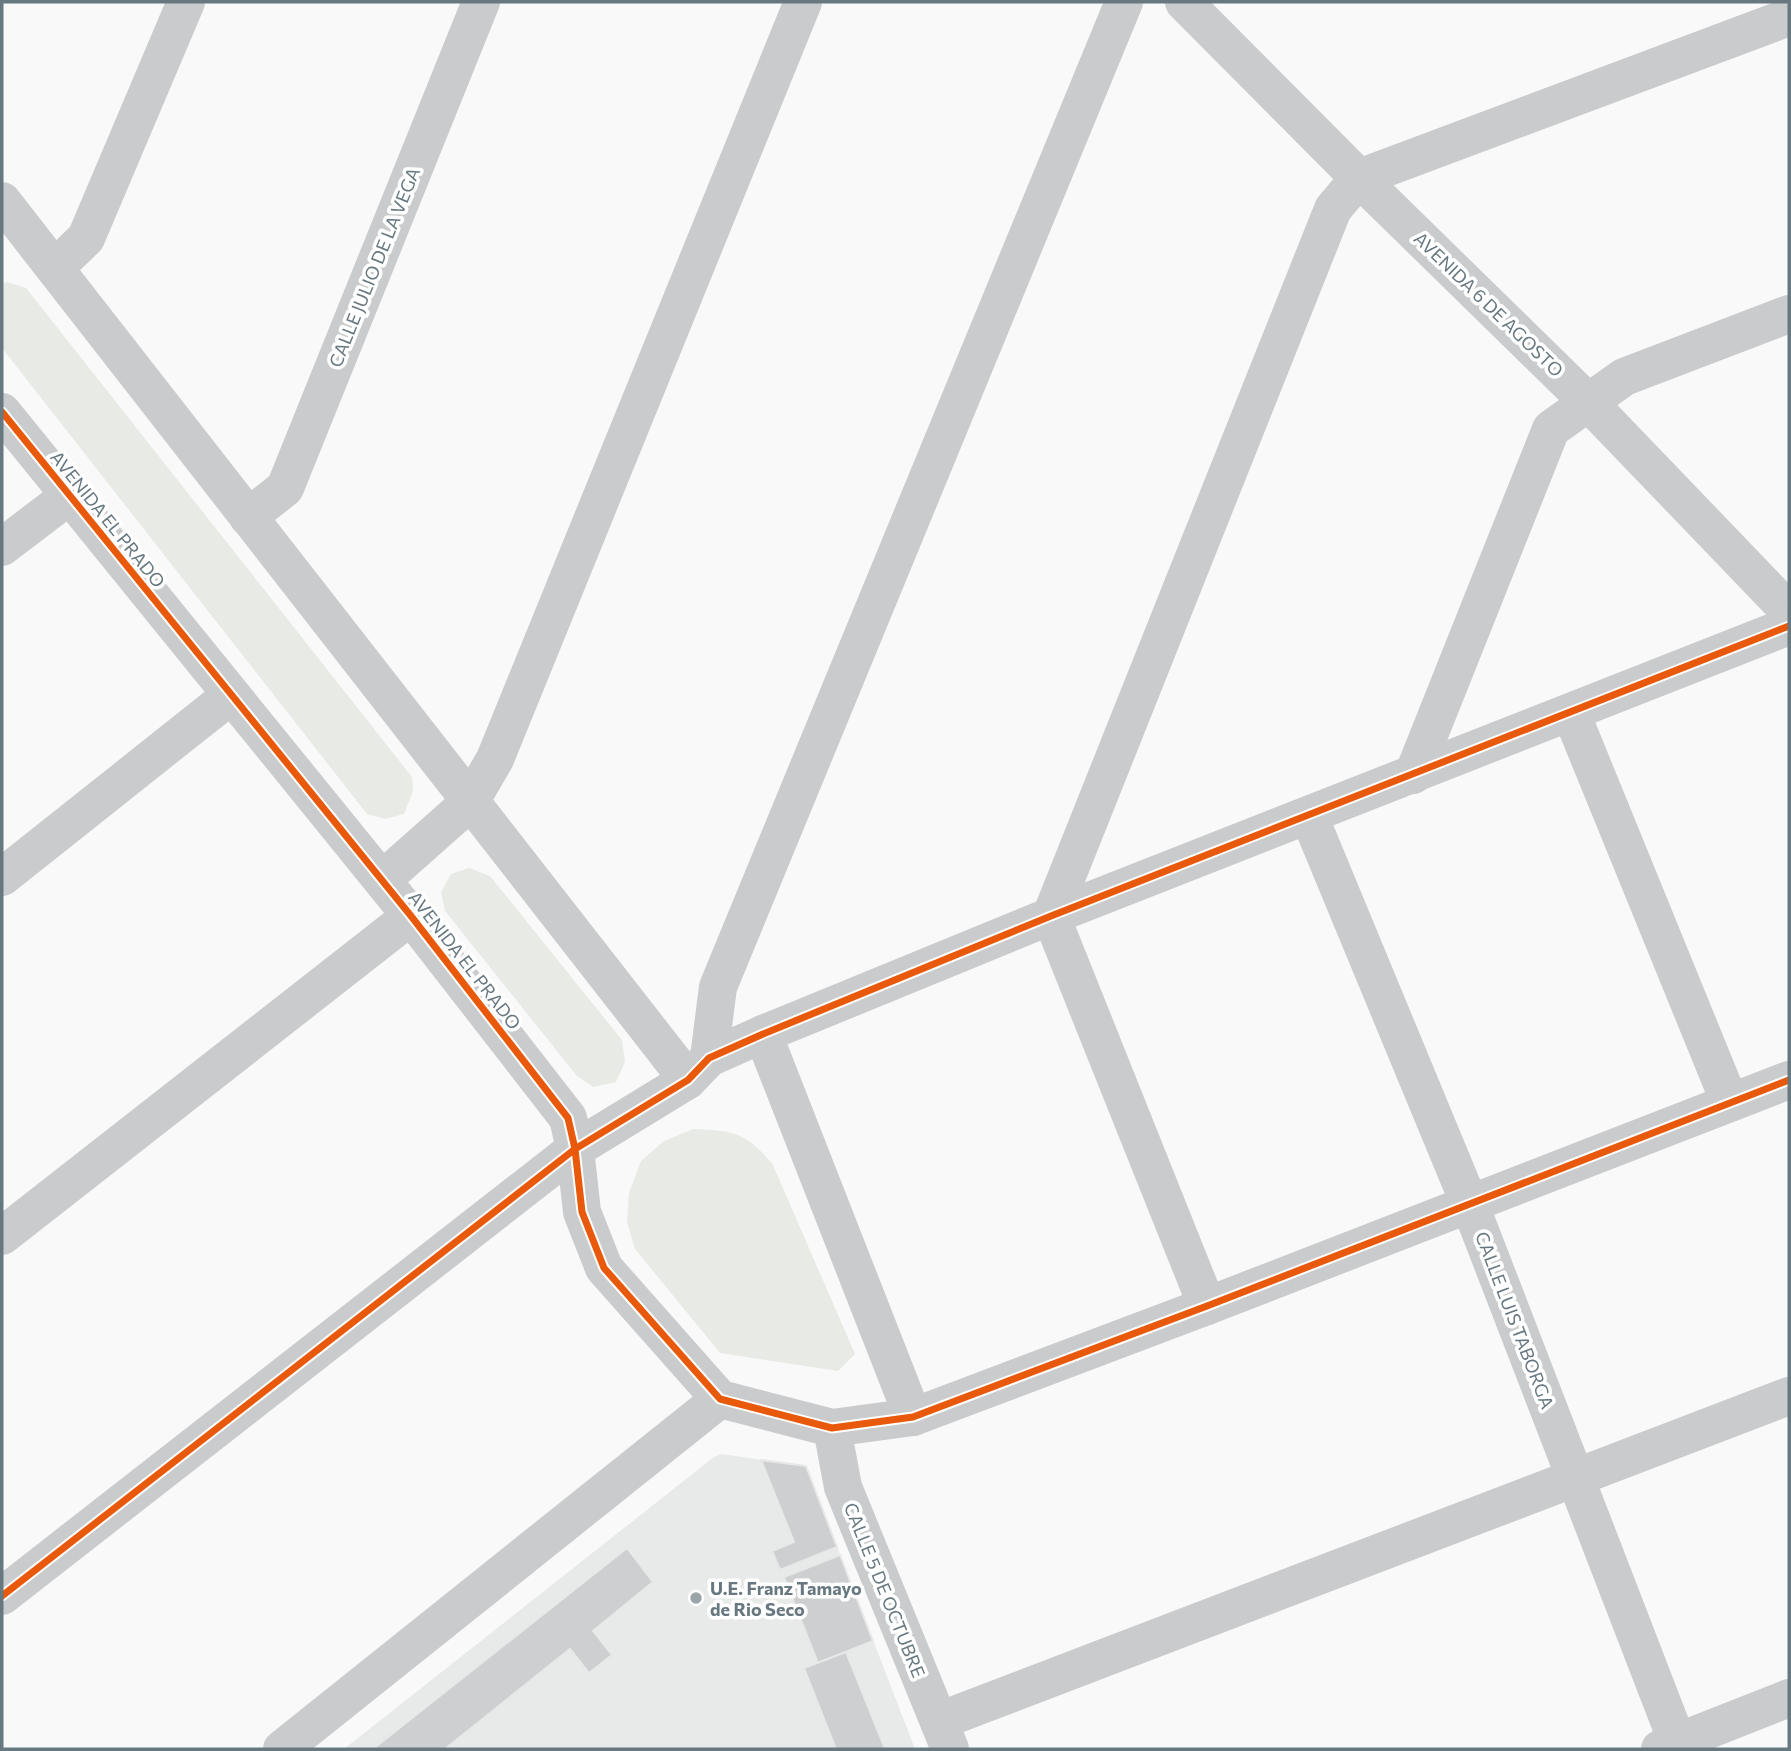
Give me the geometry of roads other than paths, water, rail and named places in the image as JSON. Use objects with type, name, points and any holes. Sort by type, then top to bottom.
[{"type":"street","points":[[55,268],[86,238],[186,2]]},
{"type":"street","name":"CALLE JULIO DE LA VEGA","points":[[248,517],[285,488],[481,2]]},
{"type":"street","points":[[382,880],[470,802],[495,759],[803,2]]},
{"type":"street","points":[[699,1069],[718,987],[1124,2]]},
{"type":"street","name":"AVENIDA 6 DE AGOSTO","points":[[1184,2],[1588,402],[1789,611]]},
{"type":"street","points":[[1207,1306],[1051,916],[1333,209],[1359,178],[1789,17]]},
{"type":"street","points":[[2,201],[470,802],[699,1069]]},
{"type":"street","points":[[1413,775],[1551,429],[1624,377],[1789,314]]},
{"type":"street","name":"AVENIDA EL PRADO","points":[[2,412],[411,916],[568,1118],[575,1149],[582,1212],[604,1268],[720,1399]]},
{"type":"street","points":[[2,547],[69,496]]},
{"type":"street","points":[[2,1596],[575,1149],[699,1069],[763,1034],[1051,916],[1789,626]]},
{"type":"street","points":[[2,877],[230,696]]},
{"type":"street","points":[[1571,713],[1730,1103]]},
{"type":"street","name":"CALLE LUIS TABORGA","points":[[1308,816],[1469,1205],[1576,1478],[1673,1747]]},
{"type":"street","points":[[2,1236],[411,916]]},
{"type":"street","points":[[763,1034],[914,1417]]},
{"type":"street","points":[[282,1749],[720,1399],[832,1428],[914,1417],[1789,1080]]},
{"type":"street","points":[[944,1735],[1576,1478],[1789,1396]]},
{"type":"street","name":"CALLE 5 DE OCTUBRE","points":[[832,1428],[843,1487],[944,1735]]},
{"type":"street","points":[[1673,1747],[1789,1698]]},
{"type":"place","name":"U.E. Franz Tamayo de Rio Seco","points":[[696,1598]]}]
